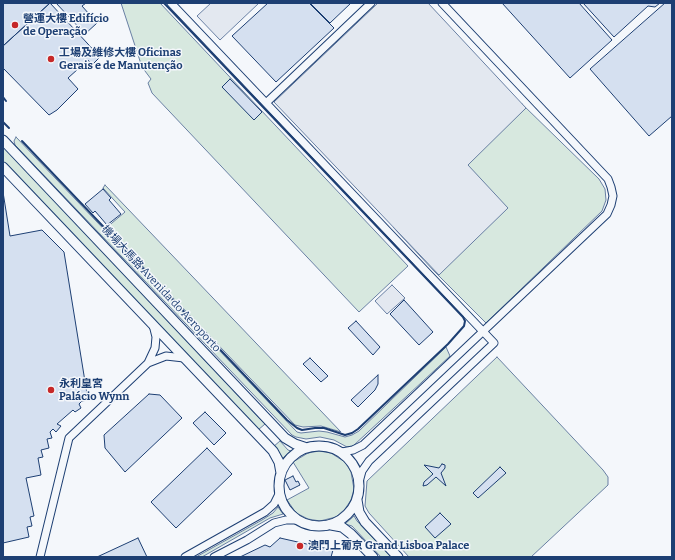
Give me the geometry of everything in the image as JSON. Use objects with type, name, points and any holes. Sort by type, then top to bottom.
[{"type":"main road","name":"機場大馬路 Avenida do Aeroporto","points":[[3,140],[285,438],[295,444],[307,448]]},
{"type":"main road","points":[[3,167],[273,452],[279,462],[281,473]]},
{"type":"main road","points":[[325,446],[342,452],[354,465],[360,482],[357,500],[353,508],[347,516],[331,525],[319,527],[308,525],[297,520],[286,509],[279,494],[278,483],[287,462],[296,453],[307,448],[325,446]]},
{"type":"main road","points":[[357,500],[359,512],[365,522],[398,557]]},
{"type":"main road","points":[[331,525],[342,528],[351,534],[373,557]]},
{"type":"street","points":[[171,3],[494,343],[368,461],[362,471],[360,482]]},
{"type":"street","points":[[266,103],[371,3]]},
{"type":"street","points":[[342,452],[353,450],[363,445],[607,214],[611,205],[613,196],[612,187],[608,179],[442,3]]},
{"type":"street","points":[[40,557],[69,438],[148,363],[155,348],[156,337],[153,325]]},
{"type":"street","points":[[148,363],[166,356],[184,358]]},
{"type":"street","points":[[185,557],[266,512],[274,504],[279,494]]},
{"type":"street","points":[[214,557],[274,523],[286,520],[297,520]]},
{"type":"shaded area","points":[[121,3],[160,3],[408,266],[359,312],[152,93],[148,83],[151,79],[142,67]]},
{"type":"shaded area","points":[[211,3],[259,3],[220,40],[197,16]]},
{"type":"shaded area","points":[[378,3],[428,3],[526,108],[468,165],[508,208],[439,275],[274,102]]},
{"type":"shaded area","points":[[522,104],[599,179],[605,189],[606,200],[602,211],[486,323],[393,227]]},
{"type":"shaded area","points":[[16,137],[297,432],[319,431],[345,437],[352,435],[359,431],[446,347],[450,356],[353,446],[347,447],[334,440],[320,437],[306,439],[292,435],[15,145],[14,141]]},
{"type":"shaded area","points":[[3,146],[265,424],[258,430],[3,161]]},
{"type":"shaded area","points":[[105,185],[341,432],[321,426],[303,427],[295,425],[106,228],[125,212],[103,188]]},
{"type":"shaded area","points":[[392,285],[405,298],[387,314],[375,301]]},
{"type":"shaded area","points":[[497,357],[603,470],[608,477],[608,485],[531,557],[409,557],[369,513],[365,506],[367,481]]},
{"type":"shaded area","points":[[280,441],[288,450],[291,451],[281,460],[273,447]]},
{"type":"shaded area","points":[[319,451],[331,453],[345,462],[351,472],[354,489],[351,500],[345,509],[336,517],[320,521],[308,519],[298,514],[287,500],[309,488],[293,462],[308,453]]},
{"type":"shaded area","points":[[278,507],[283,514],[270,518],[202,557],[196,557],[262,520],[273,513]]},
{"type":"shaded area","points":[[354,516],[391,557],[381,557],[352,526],[345,524]]},
{"type":"building","name":"營運大樓 Edifício de Operação","points":[[3,3],[50,3],[3,46]]},
{"type":"building","name":"工場及維修大樓 Oficinas Gerais e de Manutenção","points":[[50,3],[100,57],[92,65],[88,60],[68,78],[78,89],[57,110],[49,115],[3,68],[3,46]]},
{"type":"building","points":[[56,3],[86,3],[82,6],[97,23],[85,34]]},
{"type":"building","points":[[268,3],[309,3],[334,28],[276,82],[232,36]]},
{"type":"building","points":[[310,3],[351,3],[330,23]]},
{"type":"building","points":[[502,3],[579,3],[612,40],[570,78]]},
{"type":"building","points":[[583,3],[660,3],[655,7],[648,6],[614,37]]},
{"type":"building","points":[[665,3],[672,3],[672,116],[649,136],[590,69]]},
{"type":"building","points":[[230,79],[262,112],[254,120],[222,87]]},
{"type":"building","points":[[103,189],[111,198],[109,200],[121,214],[107,225],[95,211],[93,213],[85,204]]},
{"type":"building","name":"永利皇宮 Palácio Wynn","points":[[3,192],[10,236],[42,230],[64,252],[88,400],[82,401],[79,404],[81,408],[75,412],[73,410],[57,424],[61,426],[56,432],[53,429],[50,432],[52,438],[47,439],[49,448],[41,450],[43,457],[38,458],[41,475],[26,478],[34,516],[30,517],[32,526],[27,527],[29,537],[3,543]]},
{"type":"building","points":[[404,300],[433,332],[419,345],[390,314]]},
{"type":"building","points":[[356,321],[380,347],[373,355],[348,328]]},
{"type":"building","points":[[310,358],[328,376],[321,382],[303,364]]},
{"type":"building","points":[[378,375],[378,384],[375,390],[358,407],[351,400]]},
{"type":"building","points":[[149,394],[160,395],[182,418],[125,472],[105,448],[104,435]]},
{"type":"building","points":[[205,412],[226,433],[214,445],[193,423]]},
{"type":"building","points":[[207,448],[232,474],[176,528],[151,502]]},
{"type":"building","points":[[442,464],[445,465],[445,468],[441,473],[446,486],[436,477],[427,485],[423,486],[424,482],[433,474],[424,465],[439,468]]},
{"type":"building","points":[[500,467],[506,473],[478,498],[473,493]]},
{"type":"building","points":[[293,476],[296,482],[298,481],[300,485],[290,490],[285,480]]},
{"type":"building","points":[[440,513],[451,524],[435,538],[425,527]]},
{"type":"building","points":[[138,538],[147,557],[97,557]]},
{"type":"building","points":[[280,538],[333,550],[331,557],[240,557],[265,545],[270,547]]},
{"type":"wall","points":[[22,141],[287,420],[297,428],[302,430],[324,428],[345,435],[352,433],[448,344],[464,326],[465,321],[463,317],[164,3]]},
{"type":"wall","points":[[3,97],[6,101]]},
{"type":"wall","points":[[3,122],[9,128]]},
{"type":"place","name":"營運大樓 Edifício de Operação","points":[[15,25]]},
{"type":"place","name":"工場及維修大樓 Oficinas Gerais e de Manutenção","points":[[51,59]]},
{"type":"place","name":"永利皇宮 Palácio Wynn","points":[[51,390]]},
{"type":"place","name":"澳門上葡京 Grand Lisboa Palace","points":[[300,546]]}]
